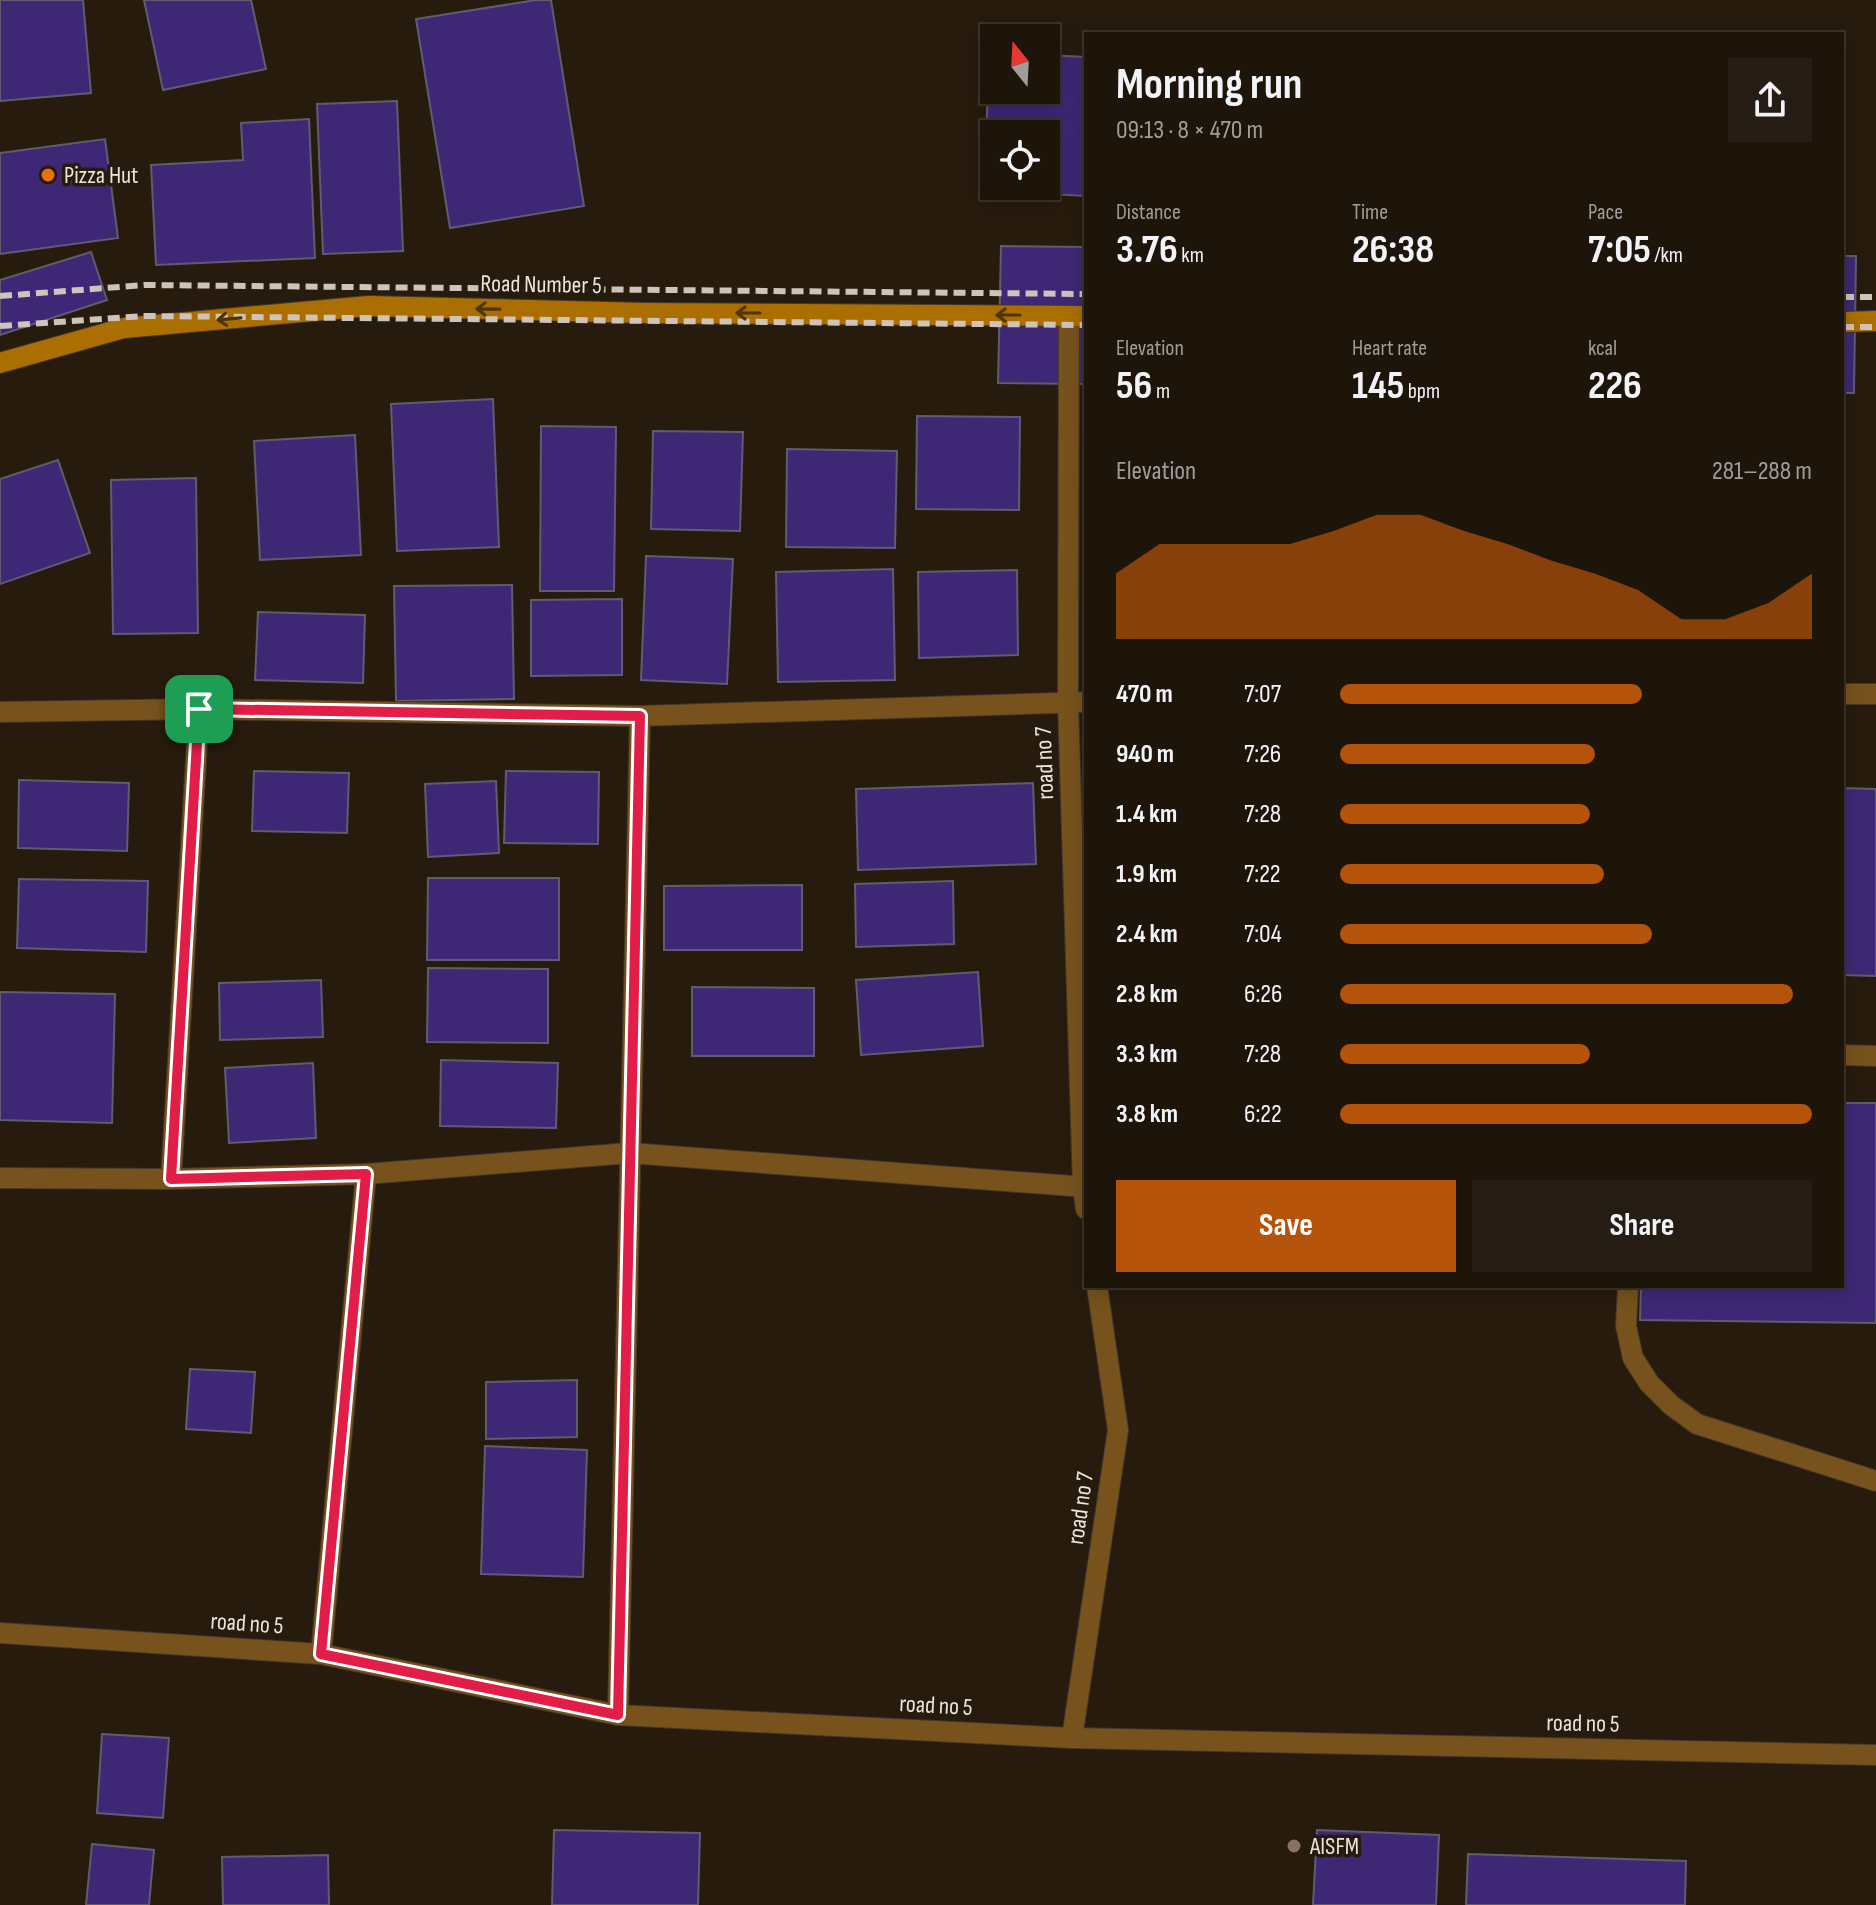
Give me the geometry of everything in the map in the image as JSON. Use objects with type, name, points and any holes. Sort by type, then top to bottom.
[{"type":"main road","name":"Road Number 5","points":[[0,363],[124,328],[369,306],[645,313],[1077,316]]},
{"type":"main road","points":[[1844,322],[1876,321]]},
{"type":"street","name":"road no 7","points":[[1077,316],[1077,702],[1084,1187]]},
{"type":"street","points":[[1844,694],[1876,694]]},
{"type":"street","points":[[0,712],[199,709],[640,716],[1077,702]]},
{"type":"street","points":[[171,1179],[199,709]]},
{"type":"street","points":[[618,1715],[640,716]]},
{"type":"street","points":[[1844,1055],[1876,1056]]},
{"type":"street","points":[[0,1178],[171,1179],[366,1174],[629,1153],[1084,1187]]},
{"type":"street","points":[[321,1654],[366,1174]]},
{"type":"street","name":"road no 7","points":[[1072,1738],[1118,1430],[1097,1288]]},
{"type":"street","points":[[1628,1288],[1626,1326],[1633,1358],[1649,1383],[1671,1405],[1697,1424],[1876,1481]]},
{"type":"street","name":"road no 5","points":[[0,1633],[321,1654],[618,1715],[1072,1738],[1876,1755]]},
{"type":"building","points":[[0,0],[83,0],[91,93],[0,101]]},
{"type":"building","points":[[144,0],[251,0],[266,69],[163,90]]},
{"type":"building","points":[[551,0],[584,206],[450,228],[416,19]]},
{"type":"building","points":[[1060,56],[1084,57],[1084,196],[1060,195],[1060,120],[987,120],[987,104],[1060,104]]},
{"type":"building","points":[[397,101],[403,251],[323,254],[317,104]]},
{"type":"building","points":[[309,119],[315,258],[156,265],[151,165],[243,160],[241,123]]},
{"type":"building","points":[[105,139],[118,238],[0,254],[0,153]]},
{"type":"building","points":[[1001,246],[1084,247],[1084,384],[998,383]]},
{"type":"building","points":[[91,252],[107,300],[0,335],[0,280]]},
{"type":"building","points":[[1844,256],[1856,256],[1854,393],[1844,393]]},
{"type":"building","points":[[493,399],[499,547],[397,551],[391,404]]},
{"type":"building","points":[[917,416],[1020,417],[1019,510],[916,509]]},
{"type":"building","points":[[541,426],[616,427],[614,591],[540,591]]},
{"type":"building","points":[[653,431],[743,432],[740,531],[651,529]]},
{"type":"building","points":[[355,435],[361,555],[260,560],[254,441]]},
{"type":"building","points":[[787,449],[897,451],[895,548],[786,547]]},
{"type":"building","points":[[58,460],[90,553],[0,584],[0,479]]},
{"type":"building","points":[[196,478],[198,633],[113,634],[111,480]]},
{"type":"building","points":[[646,556],[733,559],[727,684],[641,680]]},
{"type":"building","points":[[893,569],[895,680],[778,682],[776,572]]},
{"type":"building","points":[[1017,570],[1018,655],[919,658],[918,572]]},
{"type":"building","points":[[512,585],[514,699],[396,701],[394,586]]},
{"type":"building","points":[[622,599],[622,675],[531,676],[531,600]]},
{"type":"building","points":[[258,612],[365,615],[363,683],[255,680]]},
{"type":"building","points":[[254,771],[349,773],[347,833],[252,831]]},
{"type":"building","points":[[506,771],[599,772],[598,844],[504,843]]},
{"type":"building","points":[[19,780],[129,783],[127,851],[18,848]]},
{"type":"building","points":[[496,781],[499,853],[428,857],[425,784]]},
{"type":"building","points":[[1033,783],[1036,864],[858,870],[856,789]]},
{"type":"building","points":[[1844,788],[1876,789],[1876,976],[1844,975]]},
{"type":"building","points":[[428,878],[559,878],[559,960],[427,960]]},
{"type":"building","points":[[19,879],[148,881],[146,952],[17,948]]},
{"type":"building","points":[[953,881],[954,944],[856,947],[855,884]]},
{"type":"building","points":[[802,885],[802,950],[664,950],[664,886]]},
{"type":"building","points":[[428,968],[548,969],[548,1043],[427,1042]]},
{"type":"building","points":[[978,972],[983,1046],[861,1055],[856,980]]},
{"type":"building","points":[[321,980],[323,1037],[220,1040],[219,983]]},
{"type":"building","points":[[692,987],[814,988],[814,1056],[692,1056]]},
{"type":"building","points":[[0,992],[115,994],[112,1123],[0,1120]]},
{"type":"building","points":[[441,1060],[558,1063],[556,1128],[440,1126]]},
{"type":"building","points":[[313,1063],[316,1138],[229,1143],[225,1068]]},
{"type":"building","points":[[1844,1103],[1876,1103],[1876,1323],[1640,1320],[1641,1288],[1844,1288]]},
{"type":"building","points":[[190,1369],[255,1372],[251,1433],[186,1429]]},
{"type":"building","points":[[577,1380],[577,1437],[486,1439],[486,1382]]},
{"type":"building","points":[[485,1446],[587,1450],[583,1577],[481,1574]]},
{"type":"building","points":[[102,1734],[169,1738],[163,1818],[97,1813]]},
{"type":"building","points":[[554,1830],[700,1833],[698,1905],[552,1905]]},
{"type":"building","points":[[1317,1830],[1439,1835],[1436,1905],[1313,1905]]},
{"type":"building","points":[[92,1844],[154,1850],[149,1905],[86,1905]]},
{"type":"building","points":[[1468,1854],[1686,1861],[1685,1905],[1466,1905]]},
{"type":"building","points":[[328,1855],[329,1905],[223,1905],[222,1857]]},
{"type":"railway","points":[[0,296],[145,285],[1084,294]]},
{"type":"railway","points":[[1844,297],[1876,297]]},
{"type":"railway","points":[[0,326],[145,316],[1084,325]]},
{"type":"railway","points":[[1844,327],[1876,327]]},
{"type":"place","name":"Pizza Hut","points":[[48,175]]},
{"type":"place","name":"AISFM","points":[[1294,1846]]},
{"type":"route","points":[[199,709],[640,716],[618,1715],[321,1654],[366,1174],[171,1179],[199,709]]}]
